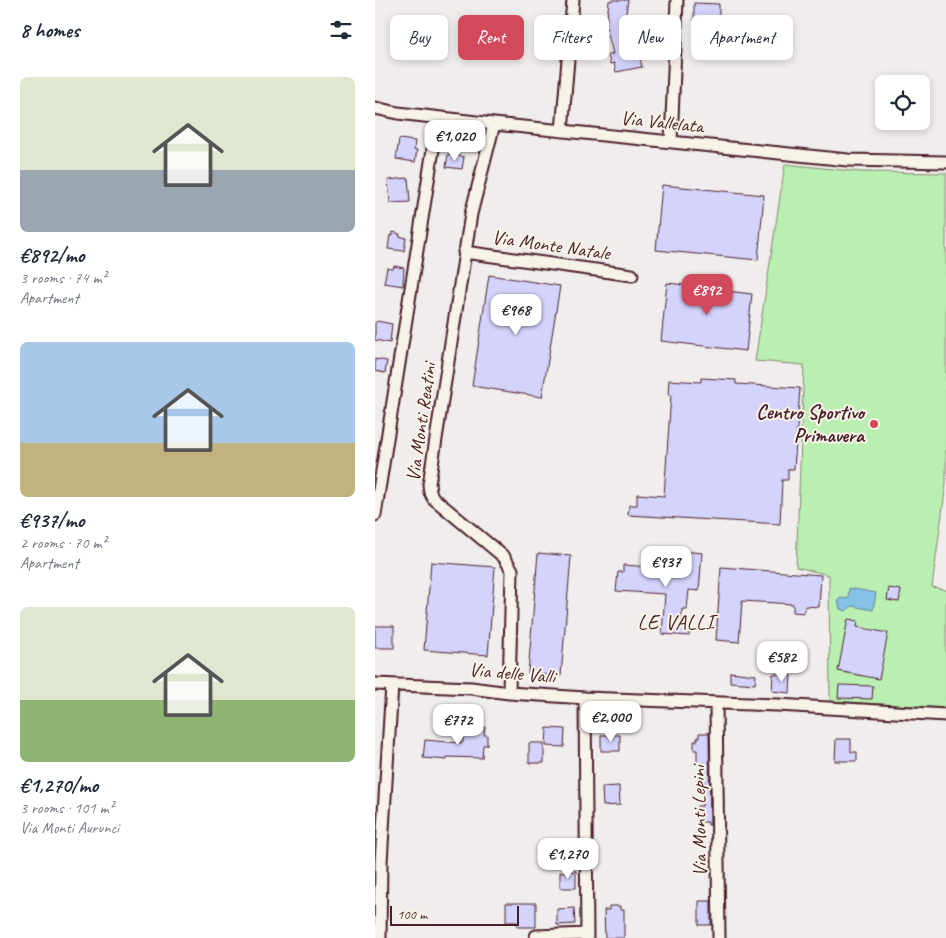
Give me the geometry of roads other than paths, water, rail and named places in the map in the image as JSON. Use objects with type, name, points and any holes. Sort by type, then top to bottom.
[{"type":"street","points":[[562,131],[573,0]]},
{"type":"street","points":[[671,142],[677,0]]},
{"type":"street","name":"Via Vallelata","points":[[375,108],[438,118],[848,160],[946,162]]},
{"type":"street","points":[[375,515],[438,118]]},
{"type":"street","name":"Via Monti Reatini","points":[[494,124],[473,200],[429,488],[433,498],[504,557],[512,570],[509,692]]},
{"type":"street","name":"Via Monte Natale","points":[[465,252],[633,275]]},
{"type":"street","name":"Via delle Valli","points":[[375,684],[471,688],[585,698],[778,705],[946,715]]},
{"type":"street","points":[[379,938],[379,822],[392,685]]},
{"type":"street","points":[[535,936],[587,936],[585,698]]},
{"type":"street","name":"Via Monti Lepini","points":[[716,703],[719,938]]},
{"type":"water","points":[[849,588],[876,593],[873,610],[852,606],[846,611],[840,609],[838,600],[841,598],[848,599]]},
{"type":"place","name":"Centro Sportivo Primavera","points":[[874,424]]},
{"type":"district","name":"LE VALLI","points":[[676,622]]}]
